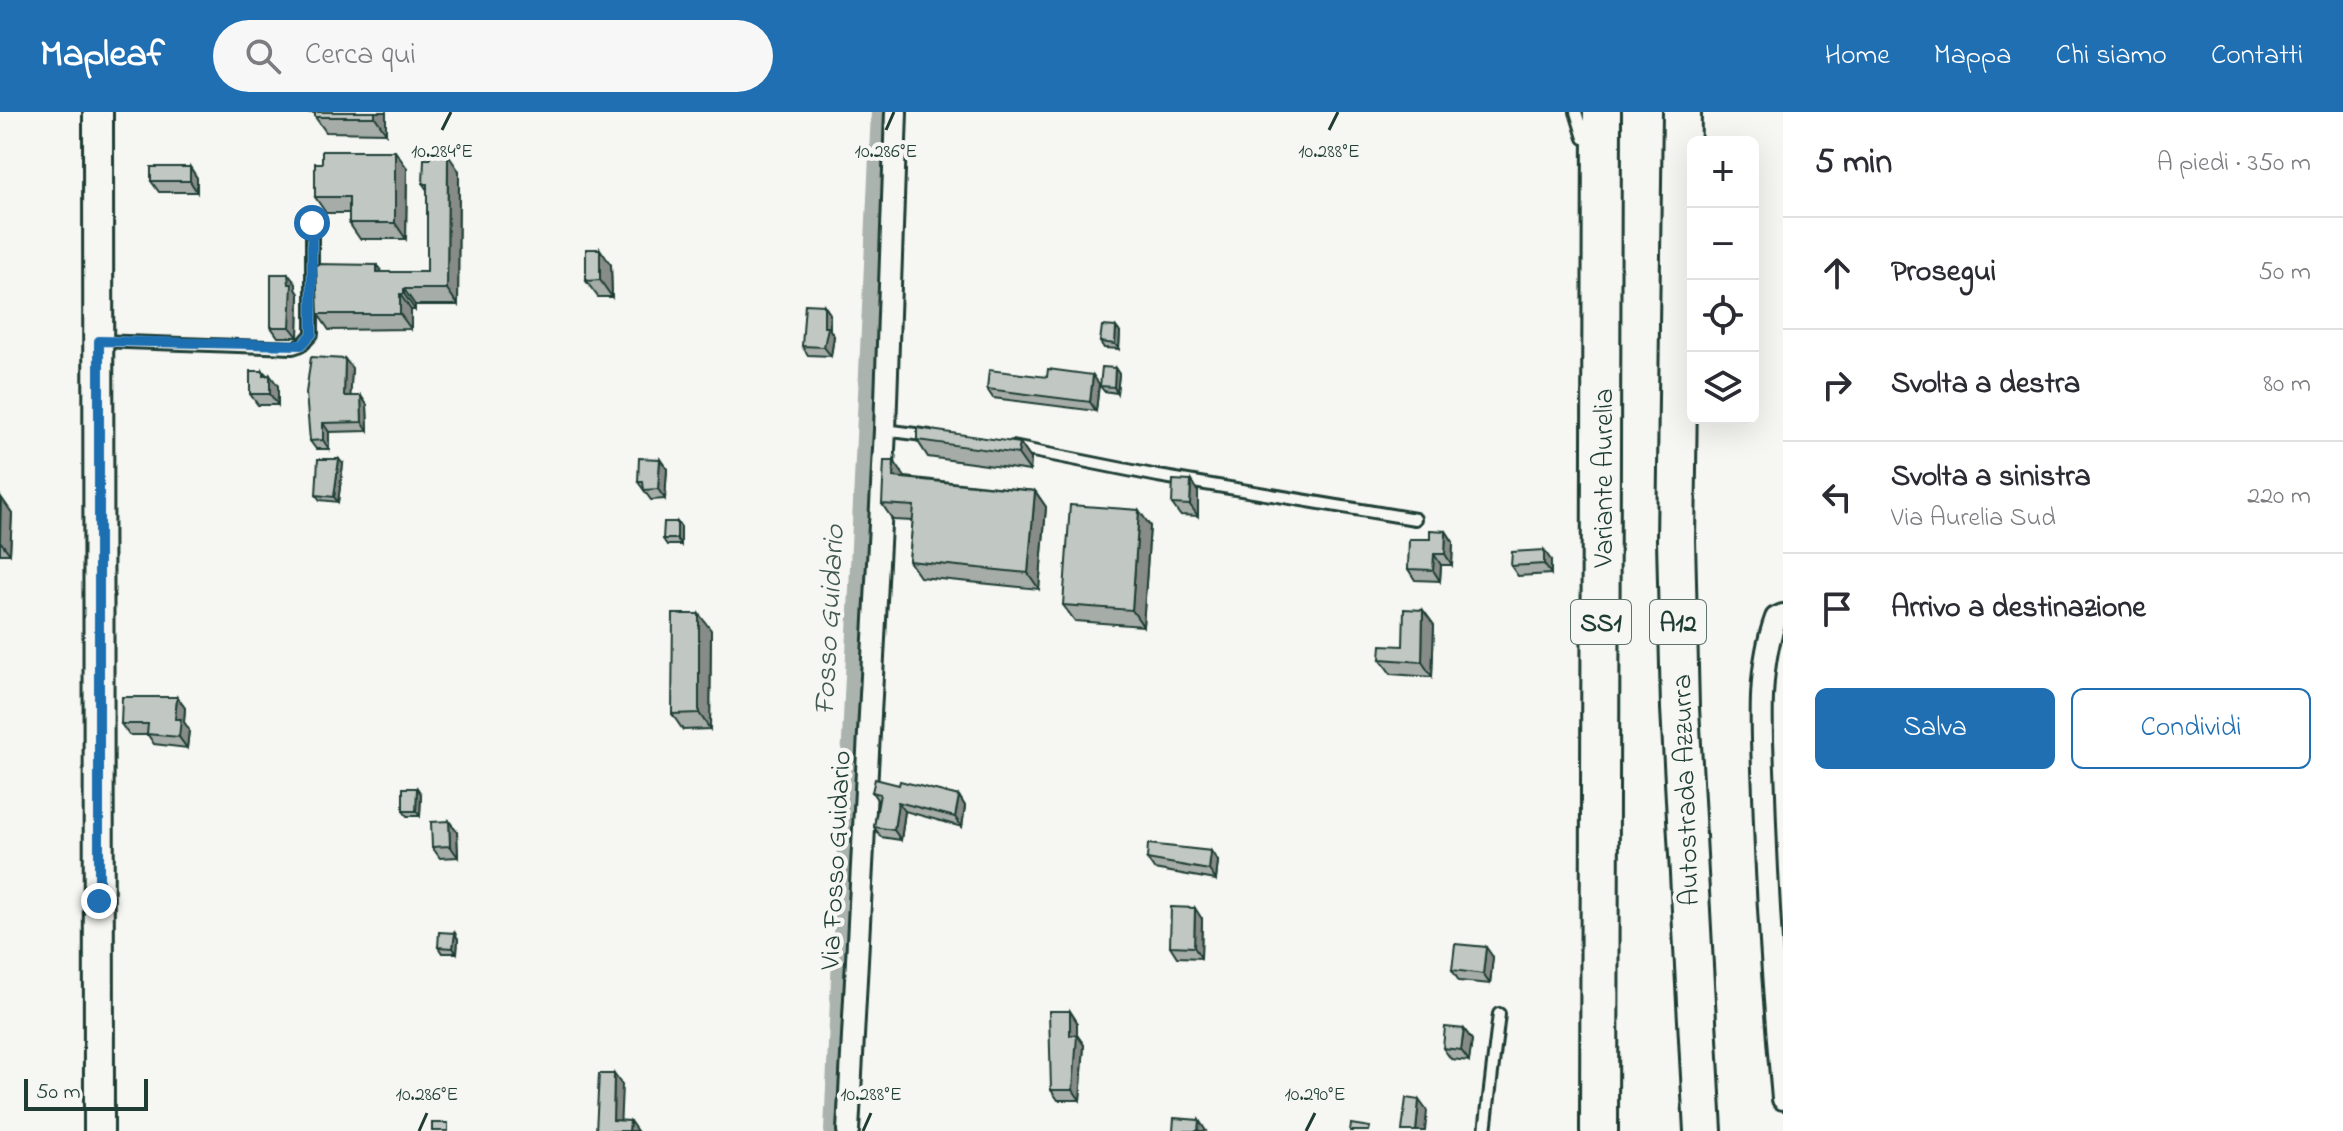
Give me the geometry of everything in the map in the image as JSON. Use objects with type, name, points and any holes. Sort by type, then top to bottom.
[{"type":"highway","name":"Autostrada Azzurra","points":[[1682,112],[1676,540],[1679,693],[1703,1131]]},
{"type":"highway","points":[[1705,136],[1706,112]]},
{"type":"highway","name":"Variante Aurelia","points":[[1581,1131],[1586,118]]},
{"type":"highway","name":"Variante Aurelia","points":[[1586,118],[1599,1131]]},
{"type":"highway","name":"Autostrada Azzurra","points":[[1700,424],[1703,697],[1725,1131]]},
{"type":"main road","points":[[98,112],[99,1131]]},
{"type":"street","name":"Via Fosso Guidario","points":[[848,1131],[885,430],[896,112]]},
{"type":"street","points":[[1783,615],[1776,618],[1766,646],[1762,736],[1767,917],[1783,1099]]},
{"type":"lane","points":[[99,341],[302,345],[312,334],[312,223]]},
{"type":"lane","points":[[885,430],[945,437]]},
{"type":"lane","points":[[1005,446],[1158,476],[1415,519]]},
{"type":"lane","points":[[1485,1131],[1499,1014]]},
{"type":"building","points":[[315,112],[375,112],[375,117],[315,117]]},
{"type":"building","points":[[322,151],[395,151],[395,223],[349,223],[349,197],[315,197],[315,163],[322,163]]},
{"type":"building","points":[[430,154],[448,155],[447,289],[404,289],[404,294],[400,294],[400,314],[318,314],[316,264],[377,265],[377,272],[427,272],[427,184],[423,184],[424,159],[430,159]]},
{"type":"building","points":[[151,167],[190,167],[190,181],[151,181]]},
{"type":"building","points":[[586,249],[600,249],[600,280],[586,281]]},
{"type":"building","points":[[271,274],[288,274],[289,284],[292,284],[290,327],[271,327]]},
{"type":"building","points":[[805,304],[824,305],[824,327],[828,327],[824,347],[802,346]]},
{"type":"building","points":[[1102,326],[1116,327],[1115,344],[1100,342]]},
{"type":"building","points":[[311,357],[345,359],[344,396],[361,396],[362,422],[323,423],[323,440],[310,441],[306,393]]},
{"type":"building","points":[[1102,367],[1115,368],[1114,387],[1100,386]]},
{"type":"building","points":[[1048,369],[1093,375],[1090,402],[987,389],[989,370],[1047,377]]},
{"type":"building","points":[[250,371],[263,371],[263,376],[270,375],[270,394],[250,394]]},
{"type":"building","points":[[917,428],[1020,443],[1018,454],[917,440]]},
{"type":"building","points":[[639,458],[660,459],[658,489],[644,490],[643,482],[638,482]]},
{"type":"building","points":[[318,459],[339,459],[334,497],[316,495]]},
{"type":"building","points":[[884,461],[894,461],[893,477],[1035,491],[1028,573],[909,561],[914,506],[882,504]]},
{"type":"building","points":[[1173,480],[1191,481],[1190,505],[1172,504]]},
{"type":"building","points":[[1070,505],[1139,510],[1132,610],[1063,605]]},
{"type":"building","points":[[664,522],[677,522],[677,539],[663,539]]},
{"type":"building","points":[[1430,530],[1446,531],[1445,554],[1434,554],[1433,570],[1408,569],[1409,539],[1430,539]]},
{"type":"building","points":[[1544,550],[1544,564],[1511,566],[1512,552]]},
{"type":"building","points":[[1404,609],[1423,610],[1422,662],[1380,659],[1381,645],[1403,646]]},
{"type":"building","points":[[673,614],[699,614],[699,713],[672,714]]},
{"type":"building","points":[[122,697],[177,697],[175,719],[181,719],[179,737],[147,734],[148,724],[121,724]]},
{"type":"building","points":[[875,779],[899,785],[900,781],[959,796],[955,817],[898,802],[894,830],[874,827],[880,794],[872,792]]},
{"type":"building","points":[[403,788],[417,788],[416,811],[403,811]]},
{"type":"building","points":[[449,821],[450,846],[432,847],[431,822]]},
{"type":"building","points":[[1148,844],[1211,851],[1209,870],[1147,859]]},
{"type":"building","points":[[1171,907],[1195,908],[1194,947],[1170,946]]},
{"type":"building","points":[[439,932],[455,933],[453,948],[438,947]]},
{"type":"building","points":[[1455,944],[1486,947],[1483,974],[1452,970]]},
{"type":"building","points":[[1049,1011],[1070,1011],[1070,1035],[1077,1035],[1073,1090],[1051,1090]]},
{"type":"building","points":[[1445,1027],[1464,1029],[1461,1050],[1443,1048]]},
{"type":"building","points":[[599,1074],[614,1074],[613,1120],[630,1121],[629,1131],[596,1131]]},
{"type":"building","points":[[1406,1098],[1419,1100],[1416,1131],[1402,1131]]},
{"type":"building","points":[[1174,1118],[1199,1120],[1198,1131],[1173,1131]]},
{"type":"building","points":[[432,1123],[448,1123],[448,1131],[432,1131]]},
{"type":"building","points":[[1351,1124],[1370,1127],[1369,1131],[1350,1131]]},
{"type":"waterway","name":"Fosso Guidario","points":[[833,1131],[880,112]]},
{"type":"route","points":[[99,901],[99,341],[293,348],[302,345],[312,334],[312,223]]}]
